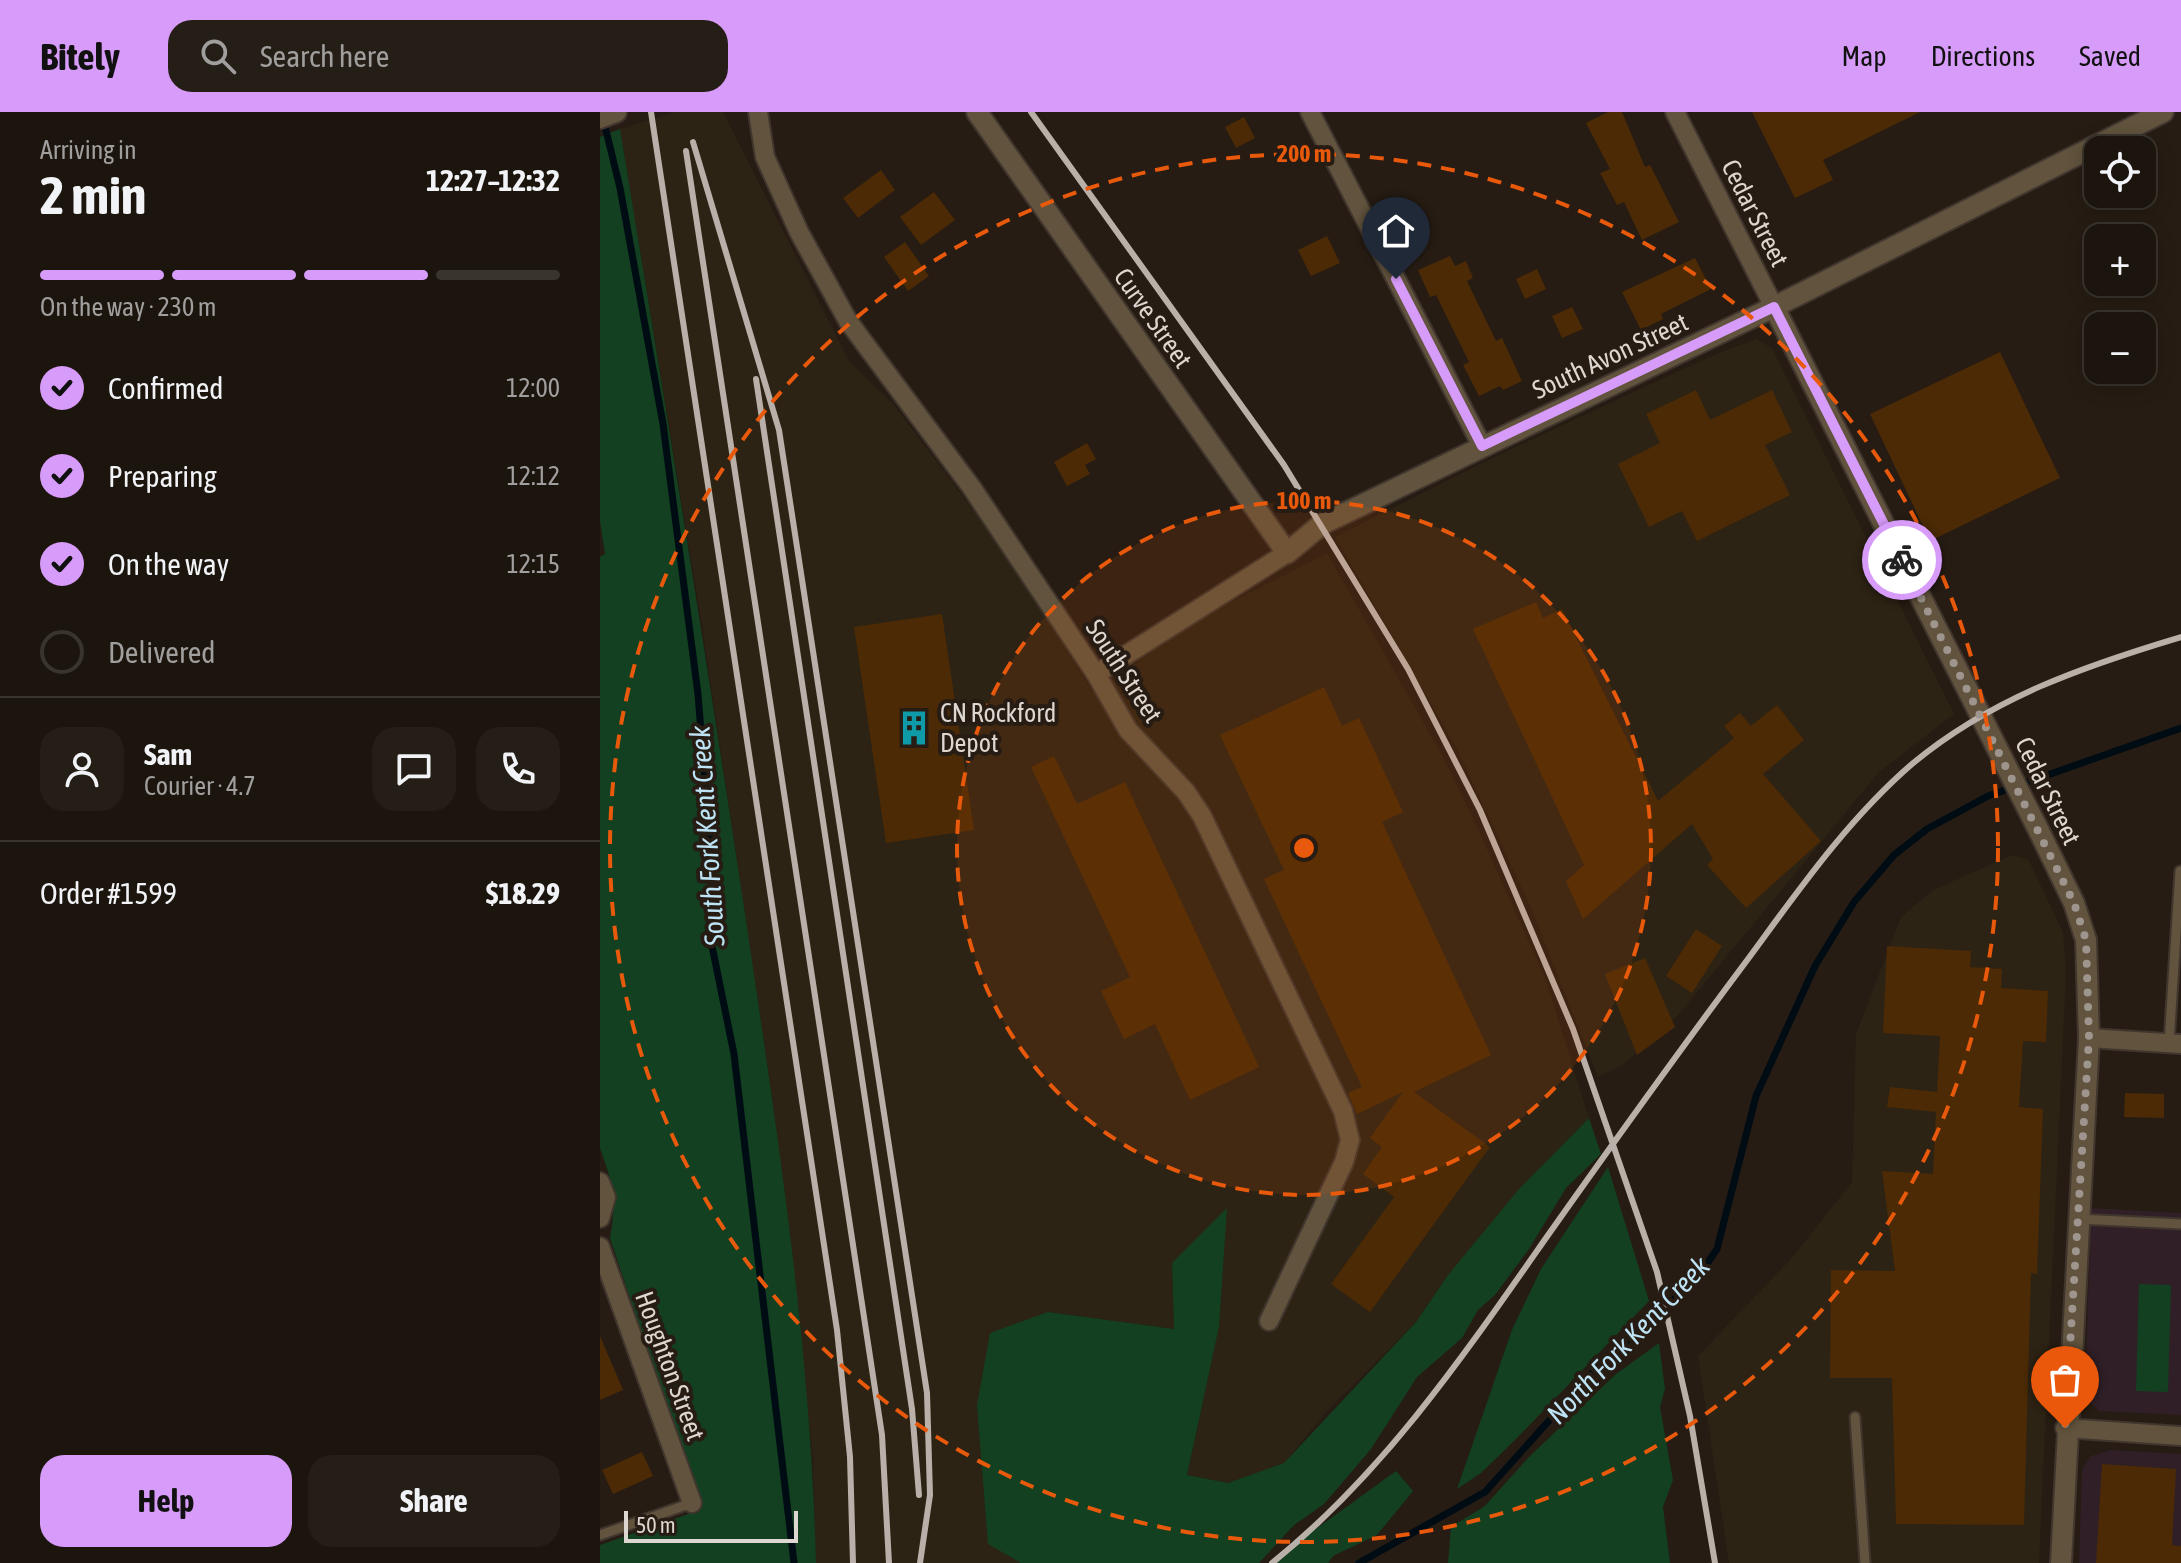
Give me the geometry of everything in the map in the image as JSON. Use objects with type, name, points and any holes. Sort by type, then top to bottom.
[{"type":"street","points":[[600,118],[616,112]]},
{"type":"street","name":"South Street","points":[[758,112],[765,157],[799,232],[848,321],[972,488],[1096,674],[1128,730],[1186,792],[1202,816],[1343,1111],[1350,1140],[1344,1162],[1269,1321]]},
{"type":"street","name":"Curve Street","points":[[977,112],[1287,553]]},
{"type":"street","points":[[1310,112],[1482,446]]},
{"type":"street","name":"South Avon Street","points":[[1096,674],[1287,553],[1322,524],[1774,307],[2163,112]]},
{"type":"street","name":"Cedar Street","points":[[1677,113],[2039,831],[2074,903],[2086,940],[2089,1038],[2065,1428],[2061,1563]]},
{"type":"street","points":[[2089,1038],[2175,1044]]},
{"type":"street","points":[[600,1182],[606,1197],[600,1218]]},
{"type":"street","name":"Houghton Street","points":[[600,1247],[692,1503]]},
{"type":"street","points":[[2065,1428],[2181,1436]]},
{"type":"lane","points":[[2175,1044],[2180,871]]},
{"type":"lane","points":[[2078,1219],[2181,1224]]},
{"type":"lane","points":[[1855,1417],[1865,1563]]},
{"type":"lane","points":[[600,1535],[692,1503]]},
{"type":"shaded area","points":[[675,112],[723,112],[849,361],[894,405],[1005,552],[1093,692],[1208,614],[1327,553],[1442,755],[1473,818],[1546,980],[1589,1118],[1519,1189],[1445,1279],[1416,1322],[1326,1412],[1284,1463],[1228,1483],[1187,1475],[1219,1327],[1226,1209],[1172,1263],[1174,1329],[1048,1312],[988,1543],[1021,1563],[816,1563],[813,1457],[772,1096],[702,625],[620,129]]},
{"type":"shaded area","points":[[1756,339],[1772,348],[1954,714],[1879,772],[1675,1019],[1621,1066],[1598,1077],[1531,908],[1457,749],[1335,537],[1494,457],[1711,356]]},
{"type":"shaded area","points":[[2012,855],[2028,859],[2063,932],[2066,972],[2039,1563],[1729,1563],[1698,1356],[1791,1259],[1852,1182],[1856,1034],[1901,917],[1933,890]]},
{"type":"shaded area","points":[[2091,1208],[2181,1213],[2181,1415],[2099,1411],[2085,1397]]},
{"type":"shaded area","points":[[2111,1450],[2181,1454],[2181,1563],[2079,1563],[2082,1469],[2091,1456]]},
{"type":"green space","points":[[620,129],[747,927],[781,1164],[807,1403],[816,1563],[600,1563],[600,1545],[691,1513],[699,1505],[610,1238],[612,1192],[600,1148],[600,557],[605,554],[600,521],[600,137]]},
{"type":"green space","points":[[1589,1118],[1601,1154],[1566,1188],[1529,1249],[1495,1295],[1478,1310],[1462,1338],[1417,1377],[1371,1449],[1324,1504],[1294,1525],[1259,1563],[1021,1563],[988,1544],[977,1405],[990,1333],[1048,1312],[1174,1329],[1172,1263],[1227,1208],[1219,1327],[1187,1475],[1228,1483],[1284,1463],[1416,1322],[1448,1275],[1519,1189]]},
{"type":"green space","points":[[1608,1167],[1649,1301],[1516,1439],[1481,1473],[1457,1489],[1512,1330],[1541,1269]]},
{"type":"green space","points":[[2139,1284],[2171,1285],[2168,1392],[2136,1391]]},
{"type":"green space","points":[[1659,1343],[1665,1389],[1660,1407],[1673,1480],[1663,1507],[1670,1563],[1448,1563],[1451,1527],[1485,1506],[1528,1458],[1616,1374]]},
{"type":"green space","points":[[1396,1471],[1413,1491],[1377,1535],[1333,1556],[1328,1563],[1269,1563]]},
{"type":"building","points":[[1608,112],[1622,112],[1645,167],[1650,165],[1679,222],[1642,240],[1624,202],[1617,205],[1600,173],[1610,169],[1586,123]]},
{"type":"building","points":[[1752,112],[1920,112],[1823,160],[1833,180],[1795,198]]},
{"type":"building","points":[[1244,117],[1255,138],[1236,148],[1225,127]]},
{"type":"building","points":[[881,170],[895,190],[858,218],[843,198]]},
{"type":"building","points":[[934,192],[955,220],[921,245],[900,217]]},
{"type":"building","points":[[1327,236],[1340,263],[1311,276],[1298,250]]},
{"type":"building","points":[[905,242],[929,276],[908,291],[884,257]]},
{"type":"building","points":[[1450,256],[1455,266],[1466,261],[1473,278],[1467,281],[1496,341],[1502,338],[1522,381],[1503,390],[1500,386],[1479,396],[1463,365],[1469,362],[1436,295],[1430,297],[1418,270]]},
{"type":"building","points":[[1695,258],[1711,289],[1661,314],[1663,319],[1641,330],[1622,292]]},
{"type":"building","points":[[1537,269],[1546,289],[1525,299],[1516,279]]},
{"type":"building","points":[[1572,307],[1583,329],[1562,338],[1552,316]]},
{"type":"building","points":[[2000,352],[2060,478],[1930,541],[1870,414]]},
{"type":"building","points":[[1696,390],[1710,420],[1772,390],[1792,432],[1765,445],[1790,495],[1697,541],[1682,511],[1649,527],[1618,464],[1660,443],[1646,414]]},
{"type":"building","points":[[1087,443],[1096,459],[1085,465],[1090,474],[1067,486],[1054,462]]},
{"type":"building","points":[[1536,602],[1543,618],[1562,609],[1658,801],[1734,738],[1724,726],[1740,713],[1751,726],[1777,705],[1804,740],[1763,774],[1821,841],[1746,908],[1707,865],[1713,859],[1692,824],[1583,919],[1566,881],[1584,865],[1473,629]]},
{"type":"building","name":"CN Rockford Depot","points":[[942,614],[974,830],[886,843],[854,627]]},
{"type":"building","points":[[1324,687],[1342,726],[1359,718],[1403,812],[1382,822],[1491,1055],[1414,1092],[1490,1147],[1370,1312],[1331,1284],[1394,1197],[1363,1174],[1382,1147],[1370,1138],[1403,1092],[1357,1114],[1348,1093],[1362,1087],[1264,879],[1284,870],[1220,735]]},
{"type":"building","points":[[1054,756],[1077,804],[1125,782],[1259,1067],[1190,1100],[1155,1024],[1124,1039],[1101,991],[1130,977],[1031,767]]},
{"type":"building","points":[[1696,929],[1722,946],[1692,993],[1666,976]]},
{"type":"building","points":[[1887,946],[1971,951],[1970,967],[2002,969],[2001,988],[2048,991],[2046,1042],[2023,1041],[2019,1107],[2043,1109],[2037,1274],[2031,1273],[2024,1525],[1896,1524],[1892,1378],[1830,1378],[1831,1270],[1895,1271],[1882,1171],[1933,1174],[1936,1112],[1887,1107],[1890,1087],[1937,1092],[1940,1036],[1883,1033]]},
{"type":"building","points":[[1645,958],[1675,1027],[1637,1055],[1605,974]]},
{"type":"building","points":[[2125,1093],[2164,1094],[2164,1118],[2124,1117]]},
{"type":"building","points":[[600,1336],[623,1390],[600,1400]]},
{"type":"building","points":[[642,1452],[653,1476],[613,1494],[602,1470]]},
{"type":"building","points":[[2102,1464],[2176,1469],[2172,1545],[2181,1546],[2181,1563],[2096,1563]]},
{"type":"waterway","name":"South Fork Kent Creek","points":[[603,118],[620,188],[663,424],[698,694],[711,858],[712,946],[734,1054],[794,1563]]},
{"type":"waterway","name":"North Fork Kent Creek","points":[[1359,1563],[1485,1492],[1609,1354],[1651,1322],[1701,1273],[1717,1249],[1756,1096],[1815,966],[1854,902],[1894,855],[1927,829],[1988,796],[2181,728]]},
{"type":"railway","points":[[651,112],[837,1330],[850,1457],[853,1563]]},
{"type":"railway","points":[[1031,112],[1284,465],[1408,669],[1480,810],[1573,1029],[1657,1272],[1690,1416],[1715,1563]]},
{"type":"railway","points":[[693,142],[779,430],[927,1393],[930,1495],[920,1563]]},
{"type":"railway","points":[[686,151],[882,1435],[889,1563]]},
{"type":"railway","points":[[756,379],[912,1409],[919,1495]]},
{"type":"railway","points":[[1272,1563],[1350,1491],[1420,1411],[1485,1325],[1644,1100],[1803,885],[1865,809],[1912,764],[1942,741],[2006,702],[2074,673],[2181,637]]},
{"type":"way so far","points":[[1902,560],[2074,903],[2086,940],[2089,1038],[2065,1428]]},
{"type":"place","name":"CN Rockford Depot","points":[[914,728]]},
{"type":"route","points":[[1396,279],[1482,446],[1774,307],[1902,560]]}]
